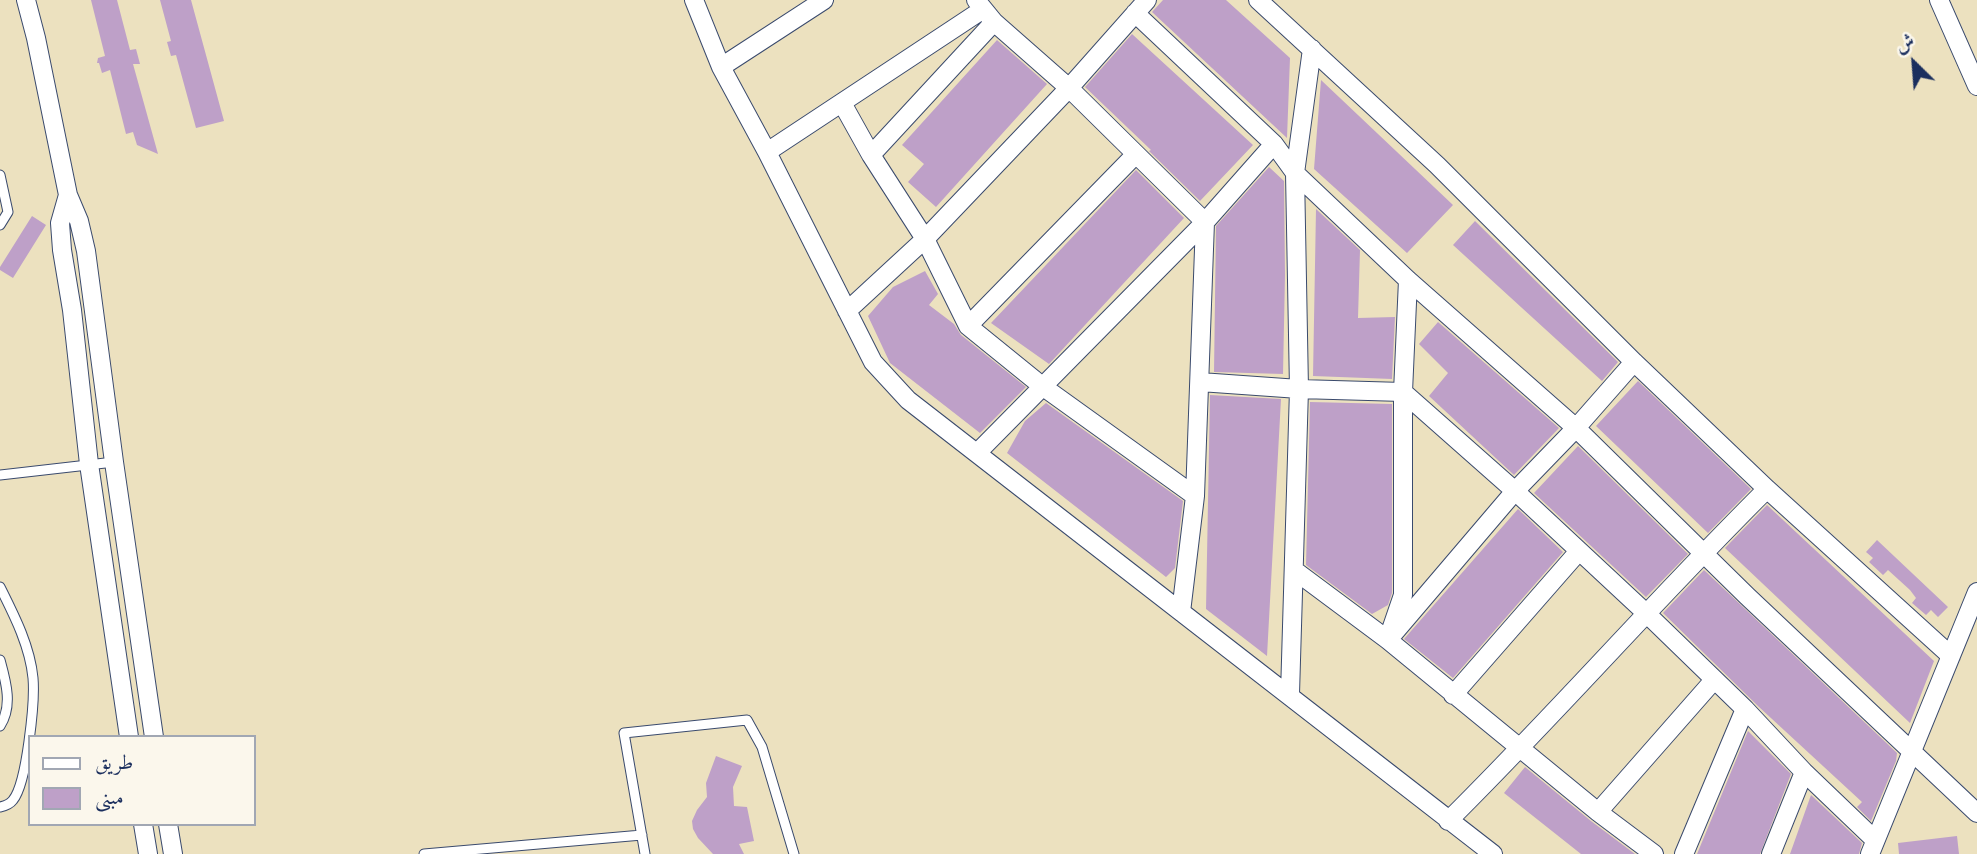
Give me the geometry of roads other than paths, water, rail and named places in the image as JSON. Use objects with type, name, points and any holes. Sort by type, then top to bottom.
[{"type":"street","points":[[26,0],[37,38],[68,195],[79,221],[86,251],[154,735]]},
{"type":"street","points":[[694,0],[721,67],[873,362],[908,400],[1493,854]]},
{"type":"street","points":[[721,67],[824,0]]},
{"type":"street","points":[[1258,0],[1437,165],[1634,362],[1767,489],[1951,656]]},
{"type":"street","points":[[1939,0],[1977,86]]},
{"type":"street","points":[[847,311],[925,239],[1069,88],[1141,6],[1275,144],[1295,173],[1408,280],[1576,428],[1977,813]]},
{"type":"street","points":[[767,152],[984,11]]},
{"type":"street","points":[[984,11],[1069,88],[1205,222],[1195,496],[1181,612]]},
{"type":"street","points":[[871,156],[984,11]]},
{"type":"street","points":[[1290,694],[1299,389],[1295,173],[1312,49]]},
{"type":"street","points":[[842,103],[871,156],[925,239],[968,326],[1042,386],[1195,496]]},
{"type":"street","points":[[977,453],[1205,222],[1275,144]]},
{"type":"street","points":[[968,326],[1135,155]]},
{"type":"street","points":[[68,195],[60,223],[61,250],[72,310],[89,464],[129,735]]},
{"type":"street","points":[[1388,640],[1404,595],[1403,392],[1408,280]]},
{"type":"street","points":[[1388,640],[1515,491],[1576,428],[1634,362]]},
{"type":"street","points":[[1200,382],[1299,389],[1403,392],[1515,491],[1647,614],[1745,709],[1873,847],[1977,592]]},
{"type":"street","points":[[1448,821],[1521,748],[1703,552],[1767,489]]},
{"type":"street","points":[[1453,695],[1579,551]]},
{"type":"street","points":[[1294,570],[1388,640],[1598,813],[1654,854]]},
{"type":"street","points":[[1598,813],[1714,680]]},
{"type":"street","points":[[1684,854],[1745,709]]},
{"type":"street","points":[[1771,854],[1804,772]]},
{"type":"street","points":[[143,826],[148,854]]},
{"type":"street","points":[[169,826],[173,854]]},
{"type":"lane","points":[[0,175],[8,212],[0,225]]},
{"type":"lane","points":[[0,475],[114,462]]},
{"type":"lane","points":[[0,587],[24,638],[33,678],[29,735]]},
{"type":"lane","points":[[0,660],[7,684],[7,715],[0,726]]},
{"type":"lane","points":[[645,854],[624,733],[747,720],[762,747],[794,854]]},
{"type":"lane","points":[[0,807],[13,801],[23,780],[28,741]]},
{"type":"lane","points":[[424,854],[642,835]]}]
